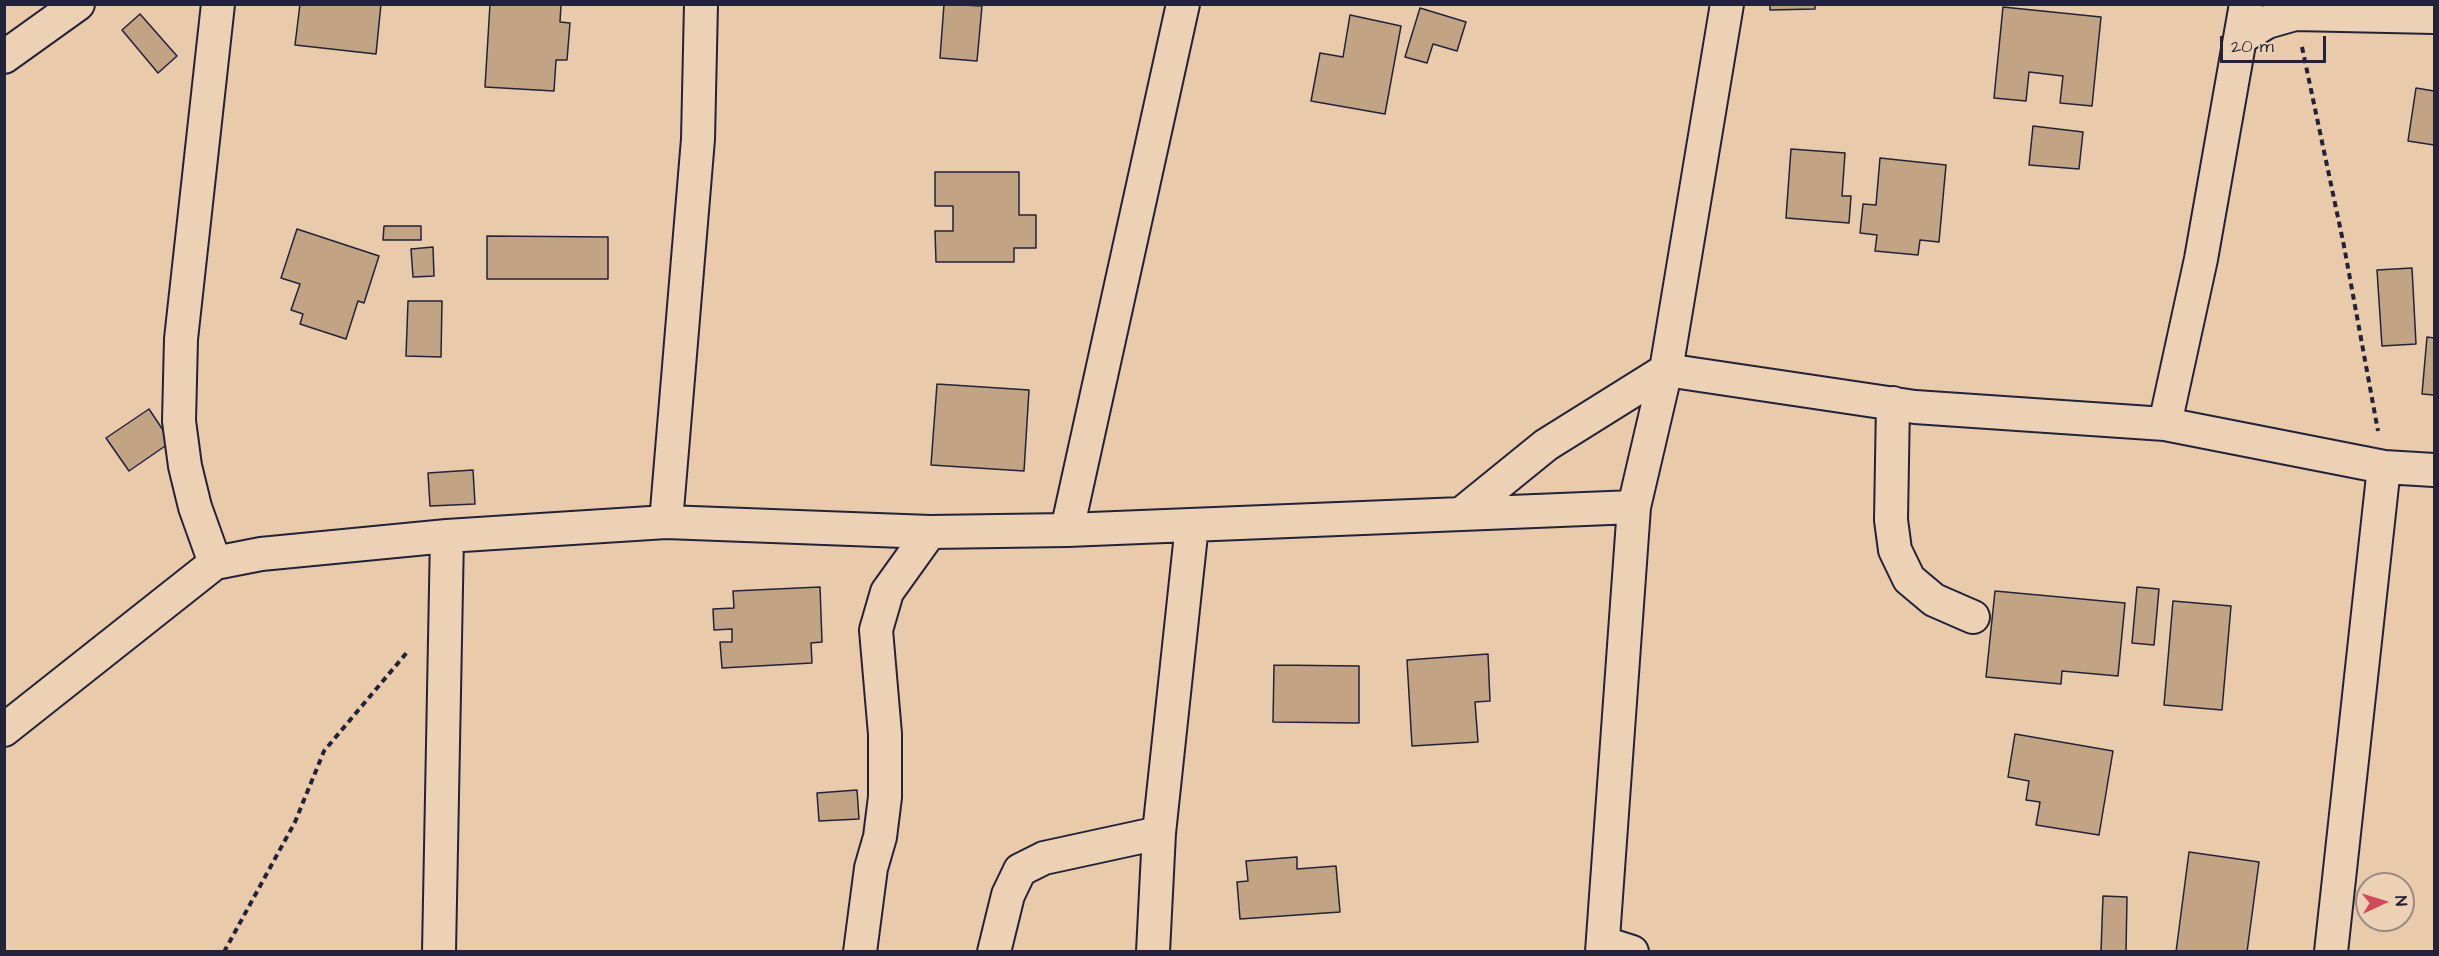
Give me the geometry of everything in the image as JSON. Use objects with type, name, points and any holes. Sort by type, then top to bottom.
[{"type":"street","points":[[4,57],[78,4]]},
{"type":"street","points":[[214,563],[195,507],[185,466],[179,421],[181,339],[218,4]]},
{"type":"street","points":[[666,522],[698,139],[701,4]]},
{"type":"street","points":[[1067,530],[1183,4]]},
{"type":"street","points":[[1613,948],[1634,507],[1666,370],[1727,4]]},
{"type":"street","points":[[2165,424],[2201,259],[2246,4]]},
{"type":"street","points":[[2242,37],[2266,22],[2295,14],[2434,17]]},
{"type":"street","points":[[1461,514],[1546,445],[1666,370],[1915,407],[2165,424],[2384,467],[2434,470]]},
{"type":"street","points":[[1893,403],[1891,520],[1894,550],[1909,579],[1934,600],[1973,617]]},
{"type":"street","points":[[2331,951],[2384,467]]},
{"type":"street","points":[[4,730],[214,563],[261,554],[447,536],[666,522],[930,532],[1067,530],[1634,507]]},
{"type":"street","points":[[1153,951],[1159,833],[1192,525]]},
{"type":"street","points":[[860,951],[871,868],[880,837],[885,797],[885,734],[876,630],[887,592],[930,532]]},
{"type":"street","points":[[439,951],[447,536]]},
{"type":"street","points":[[994,951],[1008,895],[1020,870],[1044,858],[1159,833]]},
{"type":"path","points":[[2295,14],[2344,246],[2384,467]]},
{"type":"path","points":[[224,951],[296,822],[324,751],[446,606]]},
{"type":"building","points":[[300,4],[381,4],[376,54],[295,45]]},
{"type":"building","points":[[490,4],[561,5],[560,22],[570,23],[567,60],[556,60],[554,91],[485,87]]},
{"type":"building","points":[[944,4],[982,6],[977,61],[940,58]]},
{"type":"building","points":[[1770,4],[1815,4],[1815,9],[1770,10]]},
{"type":"building","points":[[2003,7],[2101,17],[2092,106],[2060,103],[2063,76],[2029,72],[2026,101],[1994,98]]},
{"type":"building","points":[[1420,8],[1466,22],[1457,51],[1433,44],[1427,63],[1405,57]]},
{"type":"building","points":[[140,14],[177,56],[158,73],[122,30]]},
{"type":"building","points":[[1350,15],[1401,26],[1385,114],[1311,101],[1320,53],[1343,57]]},
{"type":"building","points":[[2416,88],[2434,91],[2434,145],[2408,141]]},
{"type":"building","points":[[2033,126],[2083,132],[2079,169],[2029,165]]},
{"type":"building","points":[[1791,149],[1845,153],[1842,196],[1851,196],[1849,223],[1786,218]]},
{"type":"building","points":[[1880,158],[1946,165],[1939,242],[1920,240],[1918,255],[1875,251],[1877,235],[1860,233],[1863,204],[1876,205]]},
{"type":"building","points":[[935,172],[1019,172],[1019,215],[1036,215],[1036,248],[1014,248],[1014,262],[936,262],[935,231],[953,231],[953,206],[935,206]]},
{"type":"building","points":[[384,226],[421,226],[421,240],[383,240]]},
{"type":"building","points":[[297,229],[379,256],[364,303],[358,301],[346,339],[300,324],[303,314],[291,310],[300,284],[281,278]]},
{"type":"building","points":[[487,236],[608,237],[608,279],[487,279]]},
{"type":"building","points":[[433,247],[434,276],[413,277],[411,249]]},
{"type":"building","points":[[2412,268],[2416,344],[2382,346],[2377,270]]},
{"type":"building","points":[[408,301],[442,301],[441,357],[406,356]]},
{"type":"building","points":[[2427,337],[2434,338],[2434,395],[2422,394]]},
{"type":"building","points":[[937,384],[1029,390],[1024,471],[931,465]]},
{"type":"building","points":[[149,409],[171,442],[129,471],[106,438]]},
{"type":"building","points":[[473,470],[475,504],[430,506],[428,473]]},
{"type":"building","points":[[820,587],[822,642],[811,643],[812,663],[722,668],[720,642],[732,642],[732,629],[714,630],[713,609],[734,608],[733,591]]},
{"type":"building","points":[[2137,587],[2159,589],[2154,645],[2132,643]]},
{"type":"building","points":[[1995,591],[2125,603],[2118,676],[2062,671],[2061,684],[1986,677]]},
{"type":"building","points":[[2173,601],[2231,606],[2222,710],[2164,705]]},
{"type":"building","points":[[1488,654],[1490,701],[1475,702],[1478,742],[1412,746],[1407,660]]},
{"type":"building","points":[[1274,665],[1359,666],[1359,723],[1273,722]]},
{"type":"building","points":[[2015,734],[2113,751],[2099,835],[2036,825],[2040,802],[2026,800],[2029,781],[2008,777]]},
{"type":"building","points":[[857,790],[859,819],[819,821],[817,793]]},
{"type":"building","points":[[2189,852],[2259,862],[2247,952],[2176,952]]},
{"type":"building","points":[[1297,857],[1297,869],[1336,866],[1340,912],[1240,919],[1237,882],[1248,881],[1246,861]]},
{"type":"building","points":[[2103,896],[2127,897],[2126,952],[2101,952]]}]
